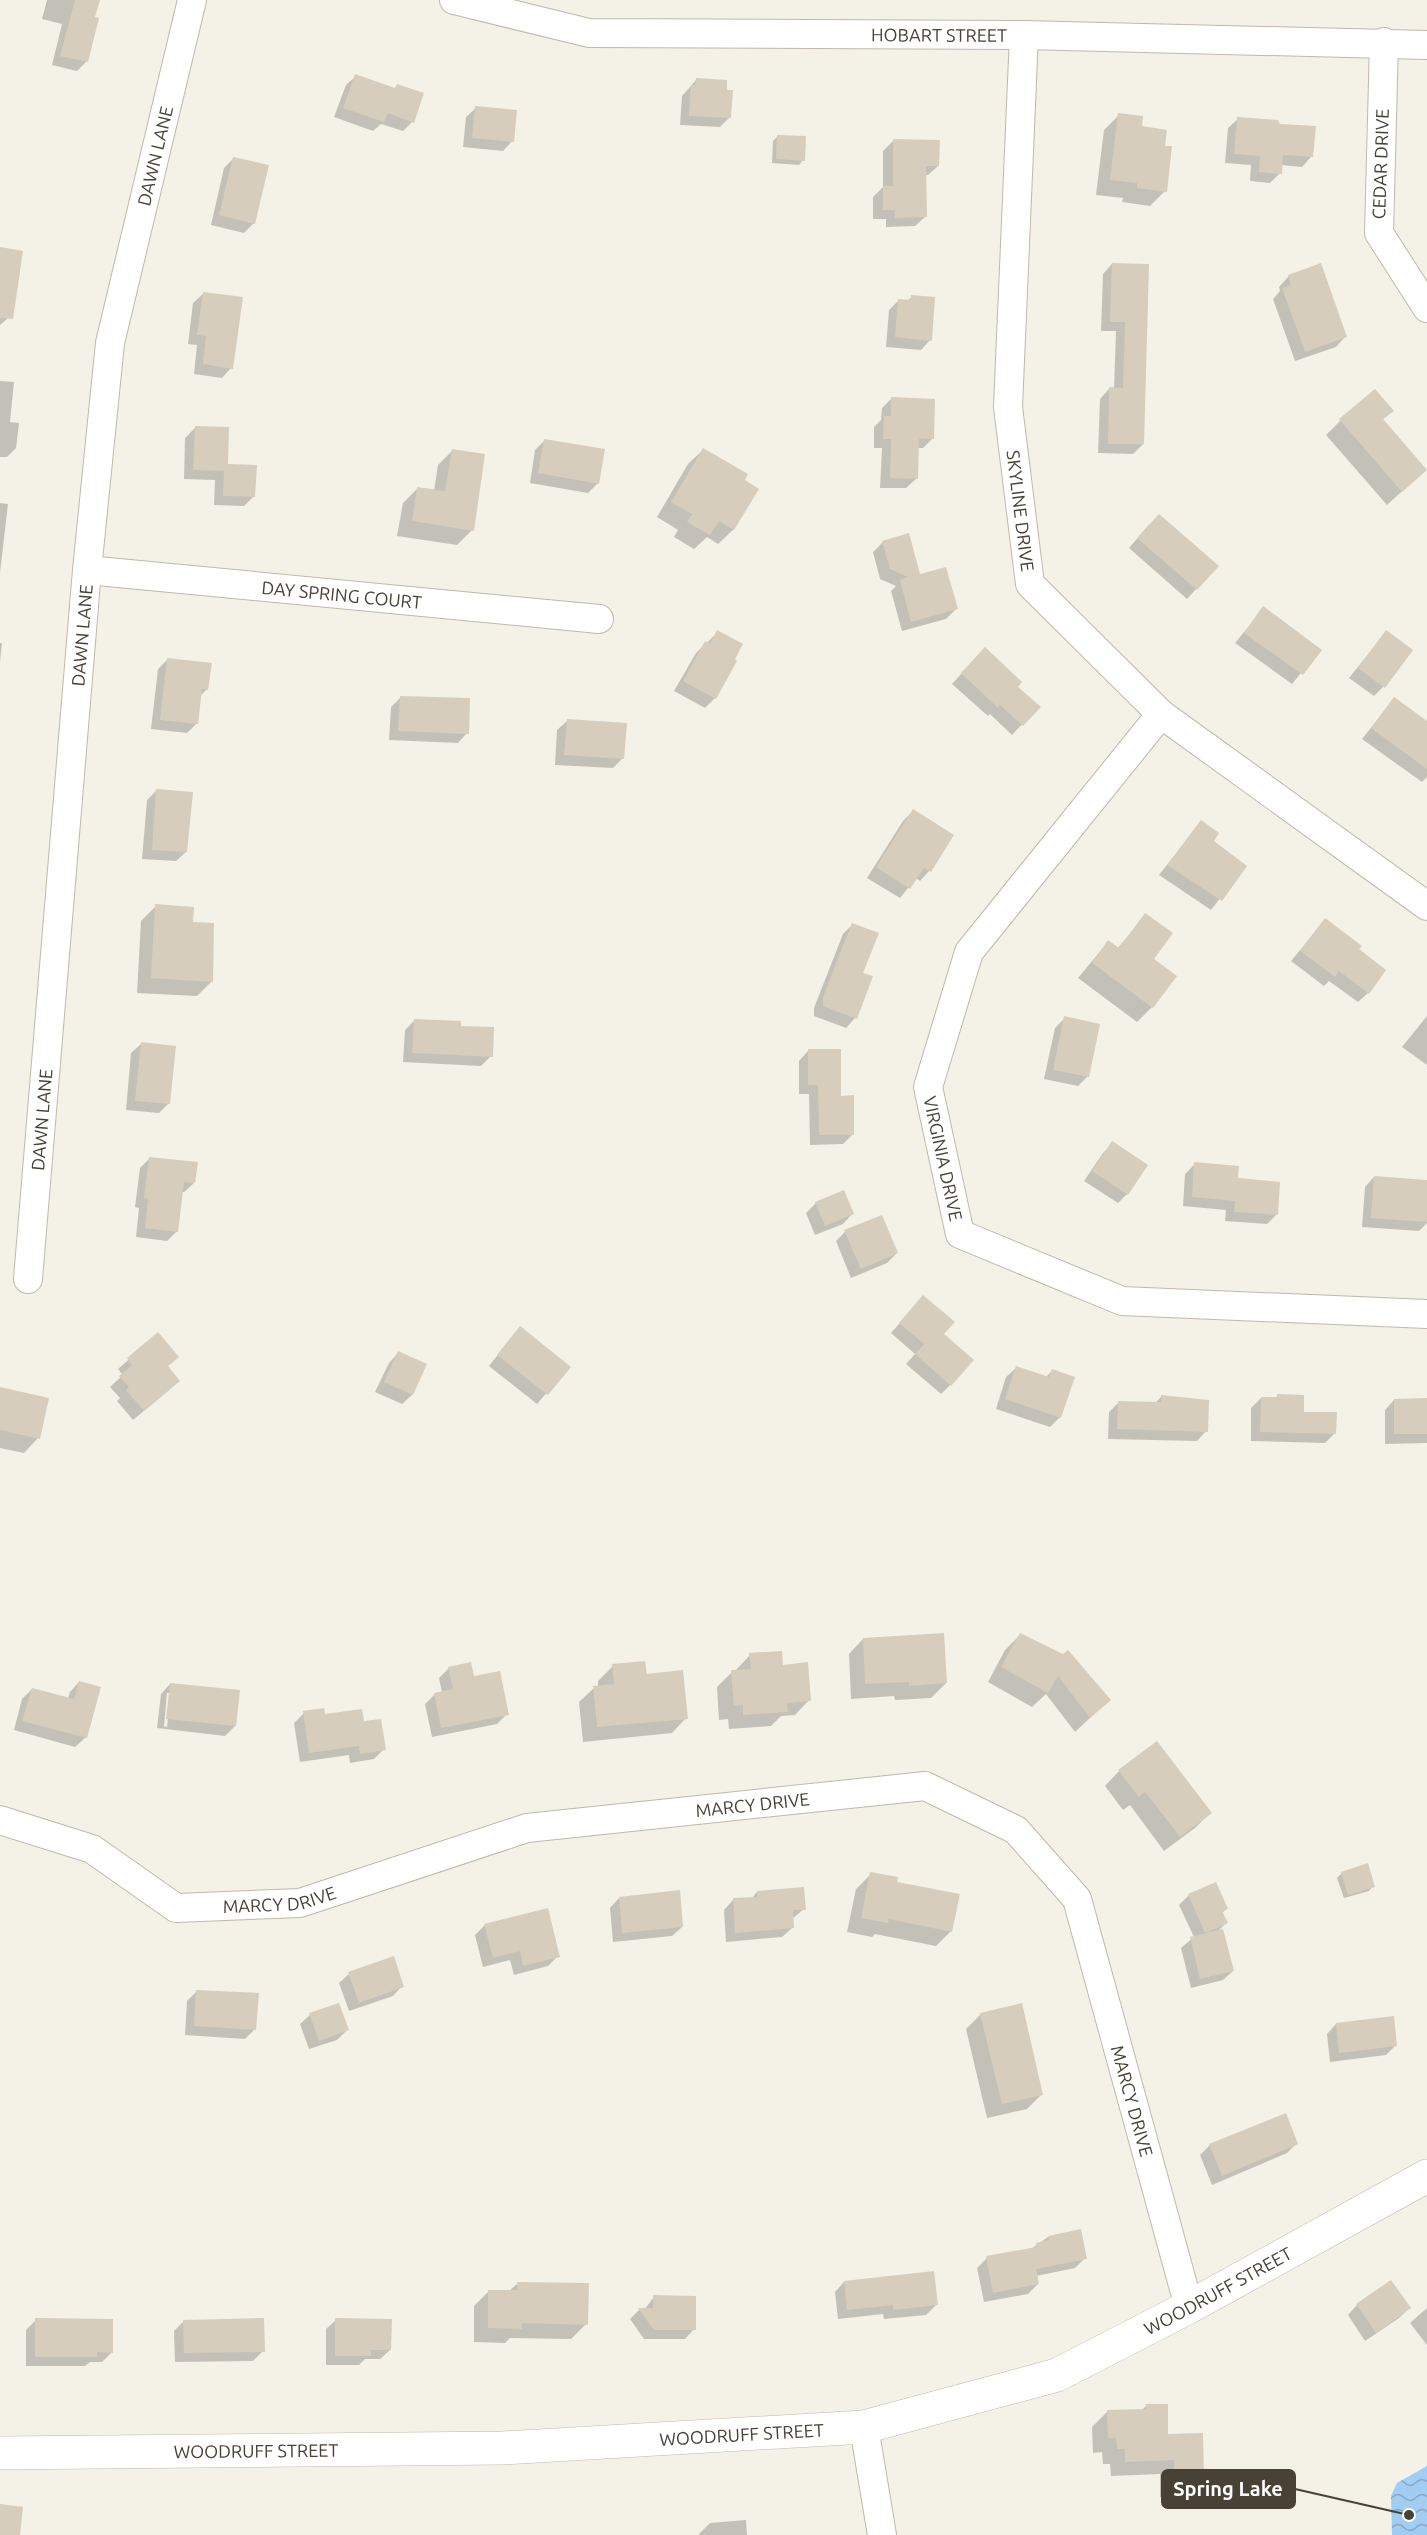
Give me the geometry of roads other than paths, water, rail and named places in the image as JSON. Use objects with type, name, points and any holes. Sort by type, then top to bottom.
[{"type":"street","name":"DAWN LANE","points":[[28,1280],[87,570],[110,343],[192,0]]},
{"type":"street","name":"HOBART STREET","points":[[454,0],[589,33],[1024,35],[1384,42],[1427,45]]},
{"type":"street","name":"SKYLINE DRIVE","points":[[1024,35],[1008,407],[1030,584],[1161,714],[1427,906]]},
{"type":"street","name":"CEDAR DRIVE","points":[[1384,42],[1379,233],[1427,308]]},
{"type":"street","name":"DAY SPRING COURT","points":[[87,570],[599,619]]},
{"type":"street","name":"VIRGINIA DRIVE","points":[[1161,714],[969,952],[928,1087],[960,1234],[1122,1301],[1427,1314]]},
{"type":"street","name":"MARCY DRIVE","points":[[0,1820],[92,1849],[176,1908],[300,1903],[527,1828],[925,1786],[1016,1830],[1077,1899],[1189,2307]]},
{"type":"street","name":"WOODRUFF STREET","points":[[0,2453],[503,2448],[864,2427],[1057,2375],[1189,2307],[1427,2176]]},
{"type":"street","points":[[864,2427],[882,2535]]},
{"type":"water","points":[[1427,2466],[1427,2535],[1392,2535],[1391,2496],[1397,2483]]},
{"type":"place","name":"Spring Lake","points":[[1409,2515]]}]
